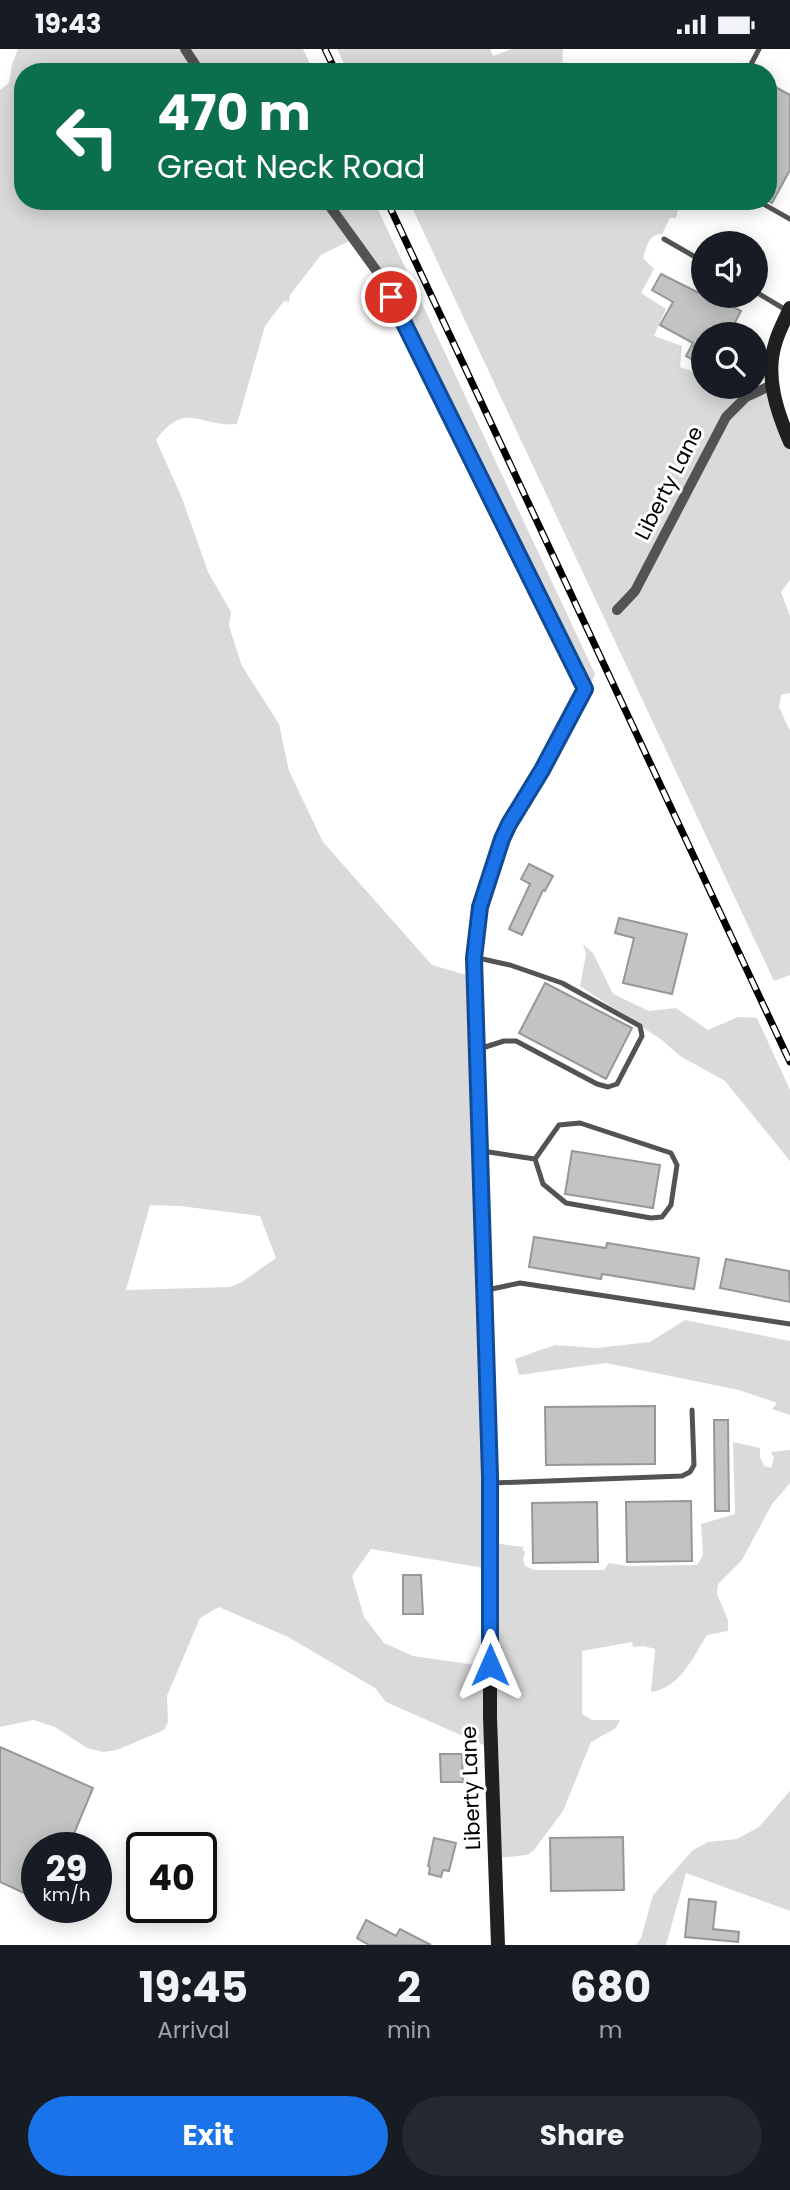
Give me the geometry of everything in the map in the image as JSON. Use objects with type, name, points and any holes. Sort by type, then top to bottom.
[{"type":"street","points":[[333,210],[381,277],[585,689]]},
{"type":"street","points":[[789,310],[775,344],[772,386],[790,442]]},
{"type":"street","name":"Liberty Lane","points":[[618,610],[635,591],[726,417],[746,397],[772,386]]},
{"type":"street","name":"Liberty Lane","points":[[498,1945],[490,1717],[490,1483],[474,958],[480,907],[502,839],[585,689]]},
{"type":"lane","points":[[774,210],[790,219]]},
{"type":"lane","points":[[664,239],[691,255]]},
{"type":"lane","points":[[768,299],[789,310]]},
{"type":"lane","points":[[474,958],[510,965],[562,983],[640,1026],[642,1036],[617,1084],[608,1087],[597,1084],[516,1041],[504,1041],[477,1050]]},
{"type":"lane","points":[[580,1123],[671,1153],[677,1165],[671,1205],[662,1217],[651,1217],[566,1203],[543,1184],[535,1159],[559,1125],[580,1123]]},
{"type":"lane","points":[[479,1151],[535,1159]]},
{"type":"lane","points":[[484,1291],[520,1283],[790,1324]]},
{"type":"lane","points":[[490,1483],[682,1476],[690,1472],[694,1465],[692,1410]]},
{"type":"shaded area","points":[[18,49],[303,49],[310,63],[14,63],[14,210],[378,210],[595,674],[591,683],[583,680],[431,377],[355,238],[321,255],[290,295],[289,302],[284,301],[265,326],[237,424],[185,418],[176,421],[156,440],[182,498],[208,572],[231,612],[229,626],[242,666],[279,724],[289,771],[323,842],[432,965],[470,976],[493,1543],[524,1547],[522,1549],[525,1552],[525,1566],[534,1570],[604,1570],[609,1563],[627,1566],[697,1565],[703,1555],[701,1524],[735,1514],[733,1442],[760,1448],[764,1466],[771,1468],[774,1458],[771,1452],[790,1450],[790,1483],[772,1504],[742,1560],[718,1584],[717,1594],[728,1620],[728,1631],[707,1635],[678,1678],[670,1685],[651,1692],[655,1649],[633,1647],[632,1642],[582,1651],[582,1714],[592,1720],[620,1720],[616,1728],[591,1742],[563,1811],[534,1850],[527,1855],[498,1858],[490,1748],[386,1702],[375,1688],[288,1637],[219,1607],[200,1618],[167,1696],[168,1722],[164,1730],[117,1750],[104,1752],[87,1748],[55,1727],[33,1720],[0,1727],[0,90],[9,83],[12,64]],"holes":[[[150,1205],[260,1216],[276,1258],[242,1282],[230,1287],[126,1290]],[[371,1549],[490,1569],[490,1667],[413,1656],[384,1643],[364,1617],[352,1576]]]},
{"type":"shaded area","points":[[337,49],[490,49],[493,56],[512,49],[563,49],[562,63],[344,63]]},
{"type":"shaded area","points":[[413,210],[678,210],[676,218],[670,218],[662,234],[651,239],[643,258],[654,269],[641,293],[666,309],[654,336],[682,346],[680,367],[691,371],[691,399],[768,399],[768,392],[790,438],[790,580],[781,592],[790,616],[790,693],[781,695],[779,707],[790,731],[790,975],[774,981]]},
{"type":"shaded area","points":[[583,944],[593,953],[613,994],[649,1011],[676,1008],[708,1030],[738,1017],[757,1018],[790,1090],[790,1161],[725,1081],[680,1056],[662,1040],[580,986],[586,954]]},
{"type":"shaded area","points":[[685,1320],[790,1341],[790,1415],[772,1409],[777,1403],[739,1390],[606,1363],[519,1375],[515,1359],[555,1345],[596,1348],[650,1342]]},
{"type":"shaded area","points":[[790,1791],[790,1911],[686,1873],[666,1945],[636,1945],[641,1938],[653,1895],[693,1850],[708,1842],[737,1839],[759,1827]]},
{"type":"building","points":[[777,88],[790,95],[790,170],[777,194]]},
{"type":"building","points":[[661,274],[691,289],[691,308],[735,308],[741,311],[735,322],[691,322],[691,342],[660,325],[673,302],[652,290]]},
{"type":"building","points":[[529,864],[553,876],[545,891],[543,890],[522,935],[509,929],[530,884],[521,879]]},
{"type":"building","points":[[619,918],[687,934],[672,994],[623,983],[634,938],[615,933]]},
{"type":"building","points":[[545,983],[632,1028],[606,1079],[519,1033]]},
{"type":"building","points":[[572,1151],[660,1165],[653,1208],[565,1194]]},
{"type":"building","points":[[534,1237],[606,1248],[607,1243],[699,1258],[694,1289],[602,1274],[601,1279],[529,1267]]},
{"type":"building","points":[[726,1259],[789,1271],[790,1302],[720,1288]]},
{"type":"building","points":[[655,1406],[655,1464],[546,1465],[545,1407]]},
{"type":"building","points":[[714,1420],[728,1420],[729,1511],[715,1511]]},
{"type":"building","points":[[691,1501],[692,1561],[627,1562],[626,1502]]},
{"type":"building","points":[[597,1502],[598,1562],[533,1563],[532,1503]]},
{"type":"building","points":[[403,1575],[421,1575],[423,1614],[403,1614]]},
{"type":"building","points":[[0,1747],[93,1788],[75,1832],[21,1832],[21,1892],[0,1882]]},
{"type":"building","points":[[440,1754],[462,1754],[463,1782],[441,1782]]},
{"type":"building","points":[[623,1837],[624,1890],[551,1891],[550,1838]]},
{"type":"building","points":[[434,1838],[456,1843],[449,1871],[443,1870],[441,1877],[429,1874]]},
{"type":"building","points":[[689,1899],[716,1902],[713,1929],[739,1932],[738,1942],[685,1937]]},
{"type":"building","points":[[366,1920],[396,1936],[400,1929],[431,1945],[369,1945],[357,1938]]},
{"type":"railway","points":[[325,49],[332,63]]},
{"type":"railway","points":[[391,210],[790,1062]]},
{"type":"route","points":[[391,297],[585,689],[502,839],[484,889],[474,958],[490,1476],[490,1665]]}]
